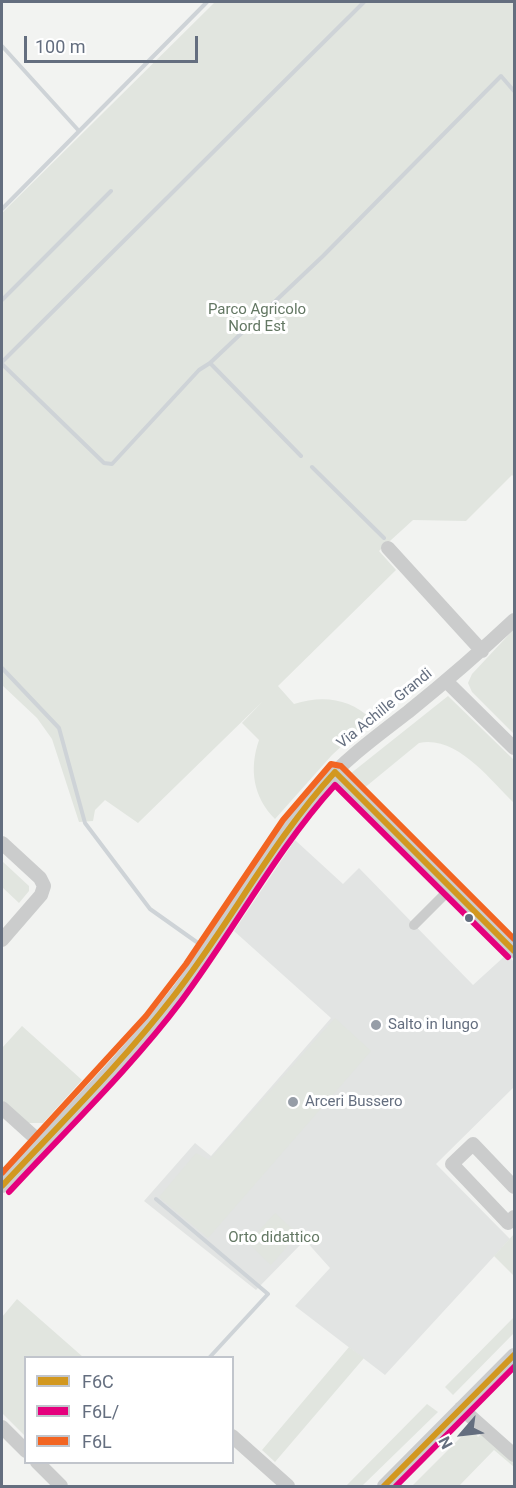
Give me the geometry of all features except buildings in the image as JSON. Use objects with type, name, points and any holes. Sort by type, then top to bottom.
[{"type":"street","points":[[388,548],[482,651]]},
{"type":"street","name":"Via Achille Grandi","points":[[2,1186],[173,997],[206,953],[282,836],[335,772],[482,651],[514,620]]},
{"type":"street","points":[[446,681],[514,748]]},
{"type":"street","points":[[335,772],[514,951]]},
{"type":"street","points":[[2,843],[40,878],[44,886],[41,895],[2,940]]},
{"type":"street","points":[[414,925],[451,888]]},
{"type":"street","points":[[2,1108],[41,1143]]},
{"type":"street","points":[[514,1187],[473,1144],[452,1164],[508,1223],[514,1217]]},
{"type":"street","points":[[384,1486],[514,1355]]},
{"type":"street","points":[[461,1408],[514,1455]]},
{"type":"street","points":[[2,1426],[24,1448]]},
{"type":"street","points":[[234,1438],[288,1486]]},
{"type":"street","points":[[40,1464],[62,1486]]},
{"type":"shaded area","points":[[295,840],[343,884],[359,868],[473,985],[507,954],[514,962],[514,1087],[436,1164],[510,1239],[385,1375],[295,1306],[330,1268],[305,1240],[256,1290],[144,1201],[195,1143],[211,1156],[331,1018],[234,931]]},
{"type":"green space","name":"Parco Agricolo Nord Est","points":[[215,2],[514,2],[514,477],[512,475],[466,521],[413,520],[379,551],[396,570],[278,686],[294,704],[304,701],[335,700],[354,707],[371,719],[332,755],[275,819],[262,801],[255,782],[254,761],[259,740],[242,723],[262,702],[138,823],[105,800],[95,810],[93,821],[79,822],[52,739],[37,718],[2,685],[2,213]]},
{"type":"green space","points":[[514,629],[514,734],[472,692],[468,683],[472,674]]},
{"type":"green space","points":[[448,696],[514,760],[514,803],[472,761],[459,752],[433,742],[419,743],[363,789],[350,774]]},
{"type":"green space","points":[[2,861],[29,886],[29,891],[19,903],[2,887]]},
{"type":"green space","name":"Arceri Bussero","points":[[335,1018],[371,1051],[208,1238],[159,1197],[196,1153],[209,1160]]},
{"type":"green space","points":[[22,1026],[82,1080],[43,1123],[26,1123],[2,1100],[2,1048]]},
{"type":"green space","name":"Orto didattico","points":[[275,1213],[298,1234],[271,1265],[248,1243]]},
{"type":"green space","points":[[514,1234],[514,1276],[494,1256]]},
{"type":"green space","points":[[17,1299],[82,1356],[24,1356],[24,1435],[2,1413],[2,1317]]},
{"type":"green space","points":[[514,1317],[514,1333],[453,1395],[445,1387]]},
{"type":"green space","points":[[349,1347],[364,1358],[275,1462],[262,1450]]},
{"type":"green space","points":[[427,1404],[438,1412],[362,1486],[346,1486]]},
{"type":"green space","points":[[473,1425],[479,1430],[476,1434],[478,1437],[482,1433],[514,1458],[514,1467],[494,1450],[459,1486],[412,1486]]},
{"type":"waterway","points":[[2,209],[207,2]]},
{"type":"waterway","points":[[2,362],[364,2]]},
{"type":"waterway","points":[[2,46],[79,131]]},
{"type":"waterway","points":[[2,364],[104,463],[112,464],[199,370],[210,363],[323,256],[501,76],[514,91]]},
{"type":"waterway","points":[[2,300],[111,191]]},
{"type":"waterway","points":[[210,363],[301,456]]},
{"type":"waterway","points":[[312,467],[384,538]]},
{"type":"waterway","points":[[2,668],[59,728],[85,823],[150,909],[198,943]]},
{"type":"waterway","points":[[156,1199],[268,1294],[211,1356]]},
{"type":"transit line","name":"F6L","points":[[2,1173],[146,1016],[186,964],[283,820],[331,764],[341,766],[514,939]]},
{"type":"transit line","name":"F6C","points":[[2,1186],[153,1022],[214,941],[291,826],[335,772],[514,951]]},
{"type":"transit line","name":"F6L/","points":[[9,1192],[120,1074],[162,1025],[201,973],[294,836],[335,785],[508,957]]},
{"type":"transit line","name":"F6C","points":[[384,1486],[514,1355]]},
{"type":"transit line","name":"F6L/","points":[[396,1486],[514,1367]]},
{"type":"place","name":"Salto in lungo","points":[[376,1025]]},
{"type":"place","name":"Arceri Bussero","points":[[293,1102]]}]
